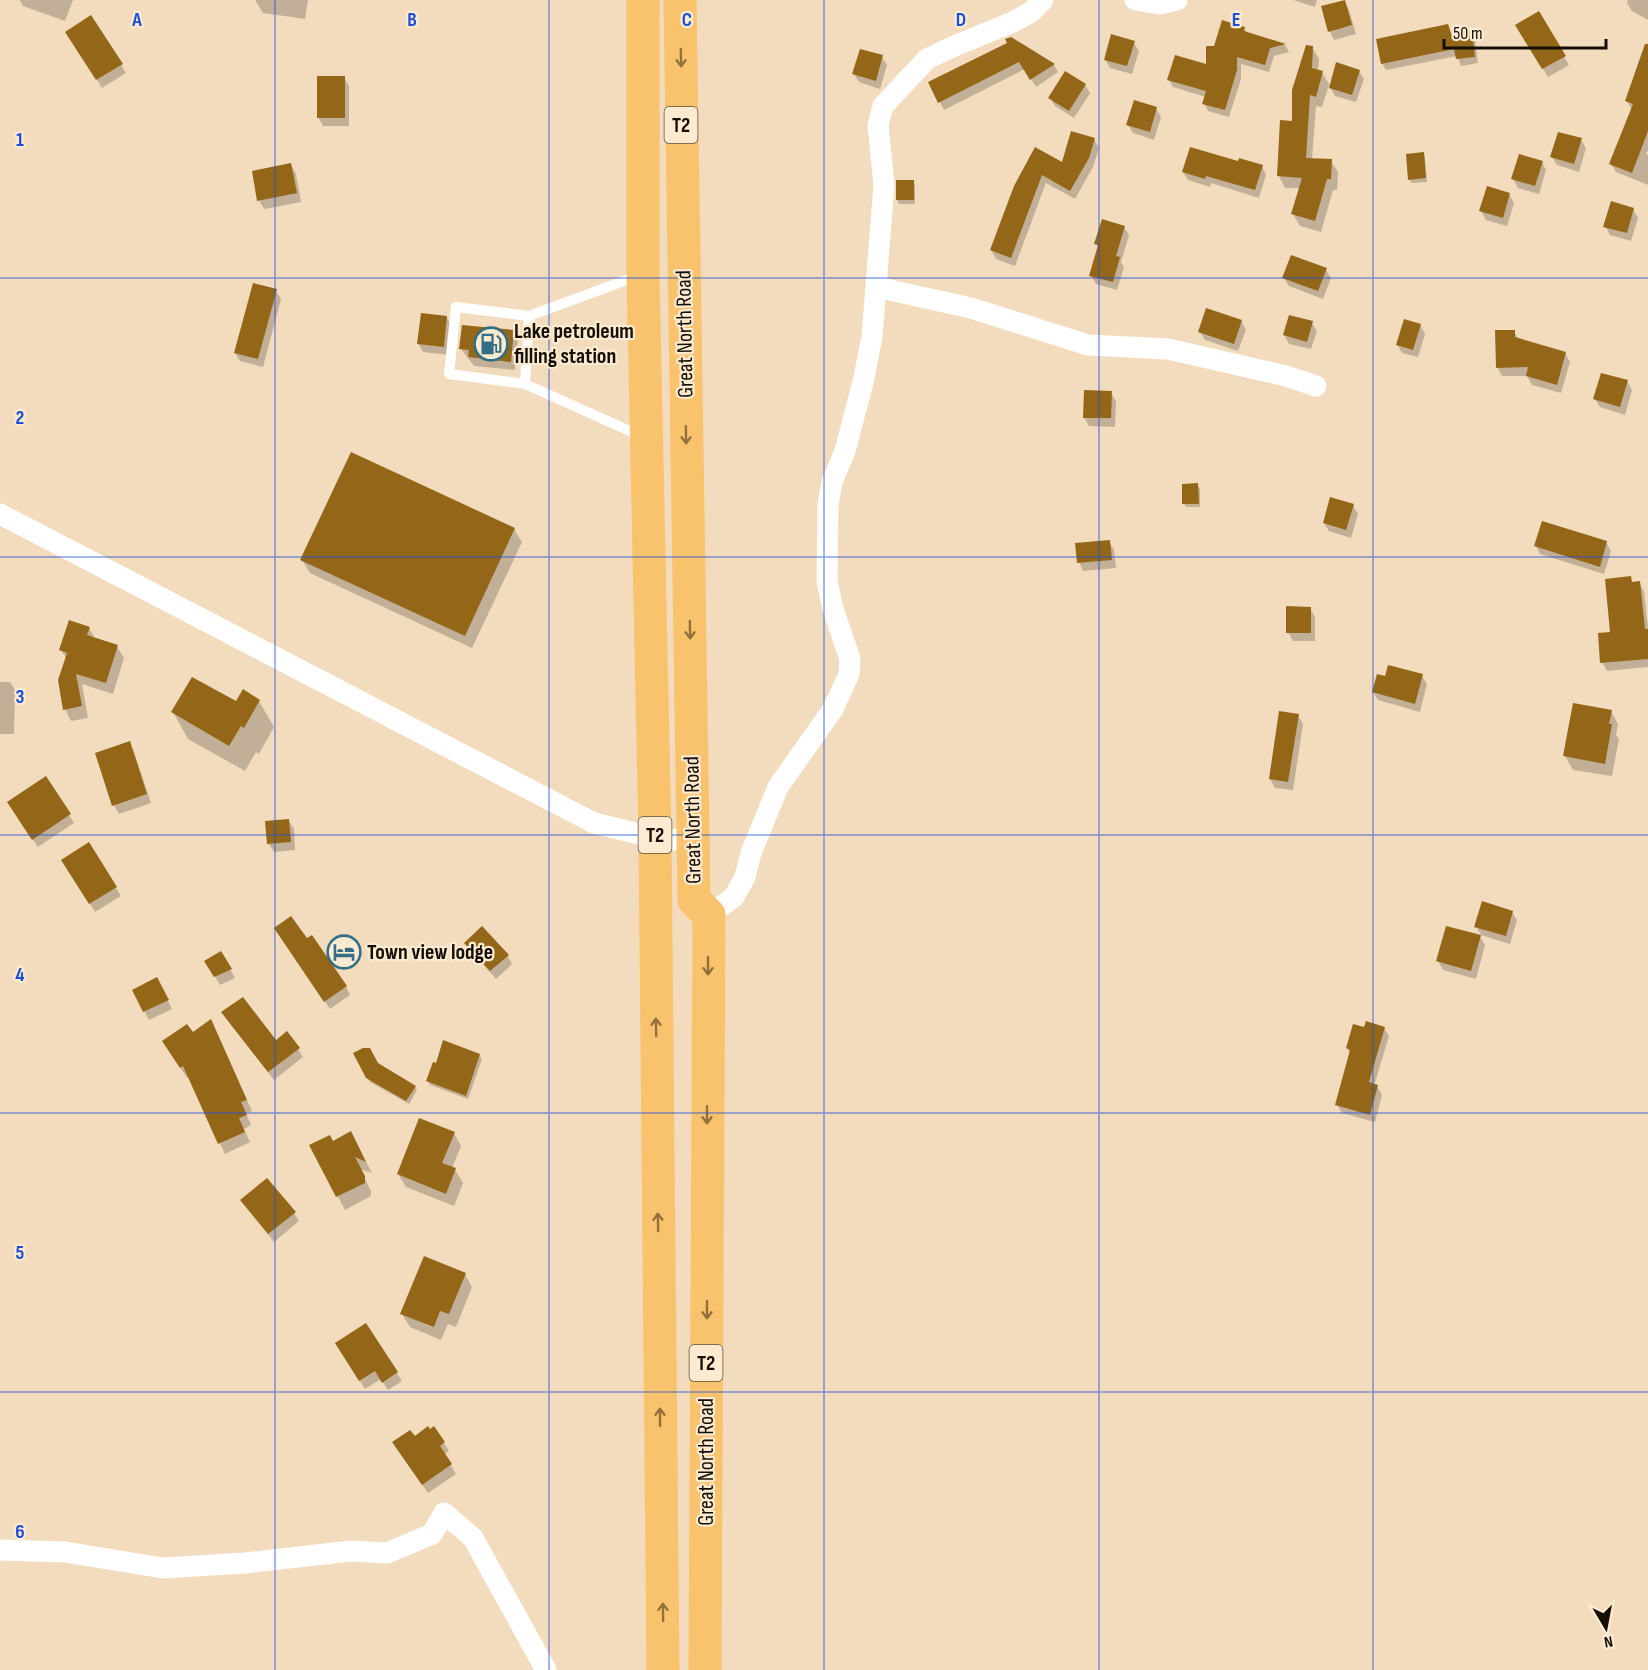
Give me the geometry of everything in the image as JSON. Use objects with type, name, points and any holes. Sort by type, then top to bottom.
[{"type":"highway","name":"Great North Road","points":[[643,0],[643,274],[655,838],[663,1670]]},
{"type":"highway","name":"Great North Road","points":[[680,0],[694,900],[708,915],[705,1670]]},
{"type":"street","points":[[708,915],[734,897],[745,877],[751,853],[778,787],[833,709],[849,674],[850,659],[833,609],[827,581],[828,504],[832,482],[845,452],[872,337],[884,184],[878,125],[883,106],[927,59],[952,46],[1013,22],[1031,12],[1043,0]]},
{"type":"street","points":[[1135,0],[1159,4],[1177,0]]},
{"type":"street","points":[[876,287],[971,308],[1088,345],[1168,349],[1275,373],[1316,386]]},
{"type":"street","points":[[0,514],[594,823],[655,838],[694,841]]},
{"type":"street","points":[[0,1550],[64,1552],[163,1568],[244,1563],[351,1551],[387,1553],[432,1534],[444,1513],[473,1538],[546,1670]]},
{"type":"lane","points":[[643,274],[528,316],[456,307],[449,374],[525,384],[647,439]]},
{"type":"lane","points":[[525,384],[528,316]]},
{"type":"building","points":[[1345,0],[1352,25],[1328,32],[1321,6]]},
{"type":"building","points":[[1539,11],[1566,56],[1542,69],[1515,25]]},
{"type":"building","points":[[91,15],[123,64],[96,80],[65,32]]},
{"type":"building","points":[[1222,20],[1245,27],[1244,31],[1286,44],[1270,48],[1265,65],[1237,57],[1237,70],[1225,110],[1202,104],[1206,91],[1167,80],[1175,55],[1206,64],[1206,46],[1214,46]]},
{"type":"building","points":[[1448,24],[1453,39],[1452,33],[1472,30],[1475,57],[1456,59],[1454,49],[1381,64],[1376,39]]},
{"type":"building","points":[[1111,34],[1135,41],[1127,66],[1104,60]]},
{"type":"building","points":[[1011,37],[1055,64],[1030,80],[1019,62],[938,103],[928,82],[1007,43],[1005,39]]},
{"type":"building","points":[[1645,44],[1648,44],[1648,131],[1632,173],[1609,164],[1633,104],[1625,101]]},
{"type":"building","points":[[1306,45],[1313,46],[1312,68],[1323,71],[1316,97],[1310,95],[1306,158],[1332,159],[1331,179],[1327,179],[1315,221],[1291,214],[1302,178],[1277,176],[1280,120],[1292,121],[1292,90]]},
{"type":"building","points":[[860,49],[883,55],[876,81],[852,74]]},
{"type":"building","points":[[1336,62],[1360,70],[1352,95],[1329,88]]},
{"type":"building","points":[[1065,71],[1086,84],[1069,111],[1048,98]]},
{"type":"building","points":[[317,76],[345,76],[345,118],[317,118]]},
{"type":"building","points":[[1134,100],[1157,107],[1150,132],[1126,125]]},
{"type":"building","points":[[1071,131],[1095,138],[1089,158],[1070,191],[1042,175],[1011,258],[990,250],[1014,186],[1035,147],[1062,162]]},
{"type":"building","points":[[1558,132],[1582,138],[1574,164],[1550,157]]},
{"type":"building","points":[[1190,147],[1238,161],[1239,158],[1263,165],[1255,190],[1206,176],[1205,179],[1182,172]]},
{"type":"building","points":[[1424,152],[1426,178],[1408,180],[1406,154]]},
{"type":"building","points":[[1519,154],[1543,161],[1535,186],[1511,179]]},
{"type":"building","points":[[291,163],[297,193],[257,201],[252,171]]},
{"type":"building","points":[[896,180],[914,180],[914,200],[896,200]]},
{"type":"building","points":[[1487,186],[1510,193],[1503,218],[1479,211]]},
{"type":"building","points":[[1611,201],[1634,208],[1627,233],[1603,227]]},
{"type":"building","points":[[1102,219],[1125,226],[1116,256],[1120,257],[1113,282],[1089,276],[1098,245],[1094,244]]},
{"type":"building","points":[[1291,255],[1327,268],[1318,291],[1282,278]]},
{"type":"building","points":[[253,283],[277,289],[258,359],[234,353]]},
{"type":"building","points":[[1206,308],[1242,320],[1234,344],[1198,332]]},
{"type":"building","points":[[421,313],[447,316],[444,347],[417,344]]},
{"type":"building","points":[[1289,315],[1313,321],[1307,342],[1283,335]]},
{"type":"building","points":[[1404,319],[1421,324],[1413,350],[1396,345]]},
{"type":"building","name":"Lake petroleum filling station","points":[[462,325],[514,330],[511,362],[468,357],[469,350],[459,349]]},
{"type":"building","points":[[1495,330],[1515,330],[1515,337],[1566,352],[1557,385],[1526,376],[1528,367],[1496,368]]},
{"type":"building","points":[[1601,373],[1628,380],[1620,407],[1593,399]]},
{"type":"building","points":[[1084,390],[1112,391],[1111,418],[1083,418]]},
{"type":"building","points":[[351,452],[515,528],[465,636],[300,560]]},
{"type":"building","points":[[1198,483],[1199,504],[1182,504],[1182,484]]},
{"type":"building","points":[[1330,497],[1354,504],[1346,530],[1323,523]]},
{"type":"building","points":[[1542,521],[1607,541],[1600,567],[1534,546]]},
{"type":"building","points":[[1110,540],[1112,560],[1077,563],[1075,543]]},
{"type":"building","points":[[1631,576],[1632,582],[1640,581],[1645,629],[1648,629],[1648,659],[1600,663],[1598,633],[1610,632],[1605,579]]},
{"type":"building","points":[[1286,606],[1311,607],[1311,633],[1286,633]]},
{"type":"building","points":[[69,620],[90,627],[87,635],[118,645],[106,683],[76,674],[82,706],[63,710],[58,680],[67,653],[59,650]]},
{"type":"building","points":[[1388,665],[1423,674],[1415,704],[1372,692],[1377,674],[1385,676]]},
{"type":"building","points":[[192,677],[236,701],[243,689],[260,700],[244,728],[241,726],[229,746],[171,712]]},
{"type":"building","points":[[1573,703],[1612,710],[1605,764],[1563,756]]},
{"type":"building","points":[[1279,711],[1299,714],[1288,782],[1269,779]]},
{"type":"building","points":[[130,741],[147,794],[112,806],[95,753]]},
{"type":"building","points":[[46,776],[71,814],[32,840],[7,802]]},
{"type":"building","points":[[289,819],[291,842],[267,844],[265,821]]},
{"type":"building","points":[[89,842],[117,887],[89,904],[61,860]]},
{"type":"building","points":[[1482,901],[1513,911],[1506,936],[1474,927]]},
{"type":"building","points":[[291,916],[307,938],[312,935],[347,986],[324,1002],[274,928]]},
{"type":"building","points":[[482,926],[509,955],[490,971],[464,943]]},
{"type":"building","points":[[1446,926],[1481,935],[1471,971],[1436,961]]},
{"type":"building","points":[[221,951],[232,969],[214,977],[204,961]]},
{"type":"building","points":[[157,977],[169,1000],[143,1012],[132,990]]},
{"type":"building","points":[[243,997],[276,1040],[287,1031],[300,1048],[268,1072],[221,1012]]},
{"type":"building","points":[[211,1019],[247,1100],[241,1102],[247,1115],[239,1118],[245,1132],[218,1144],[183,1066],[180,1068],[162,1041],[187,1024],[193,1032]]},
{"type":"building","points":[[1366,1021],[1385,1027],[1369,1082],[1378,1085],[1370,1115],[1335,1105],[1350,1050],[1346,1048],[1353,1024],[1364,1027]]},
{"type":"building","points":[[443,1040],[480,1054],[466,1096],[426,1081],[433,1062],[436,1063]]},
{"type":"building","points":[[363,1048],[370,1048],[378,1063],[416,1086],[406,1101],[366,1078],[353,1053]]},
{"type":"building","points":[[419,1118],[455,1132],[442,1163],[456,1168],[446,1194],[397,1174]]},
{"type":"building","points":[[351,1131],[366,1162],[355,1157],[365,1176],[365,1183],[336,1197],[309,1145],[330,1135],[333,1141]]},
{"type":"building","points":[[267,1178],[296,1212],[268,1234],[240,1200]]},
{"type":"building","points":[[424,1256],[466,1273],[449,1314],[440,1311],[434,1327],[400,1314]]},
{"type":"building","points":[[366,1323],[398,1372],[382,1383],[375,1371],[359,1381],[335,1343]]},
{"type":"building","points":[[428,1426],[430,1429],[434,1426],[445,1442],[440,1446],[452,1464],[422,1485],[392,1442],[410,1430],[415,1436]]},
{"type":"place","name":"Lake petroleum filling station","points":[[491,344]]},
{"type":"place","name":"Town view lodge","points":[[344,952]]}]
